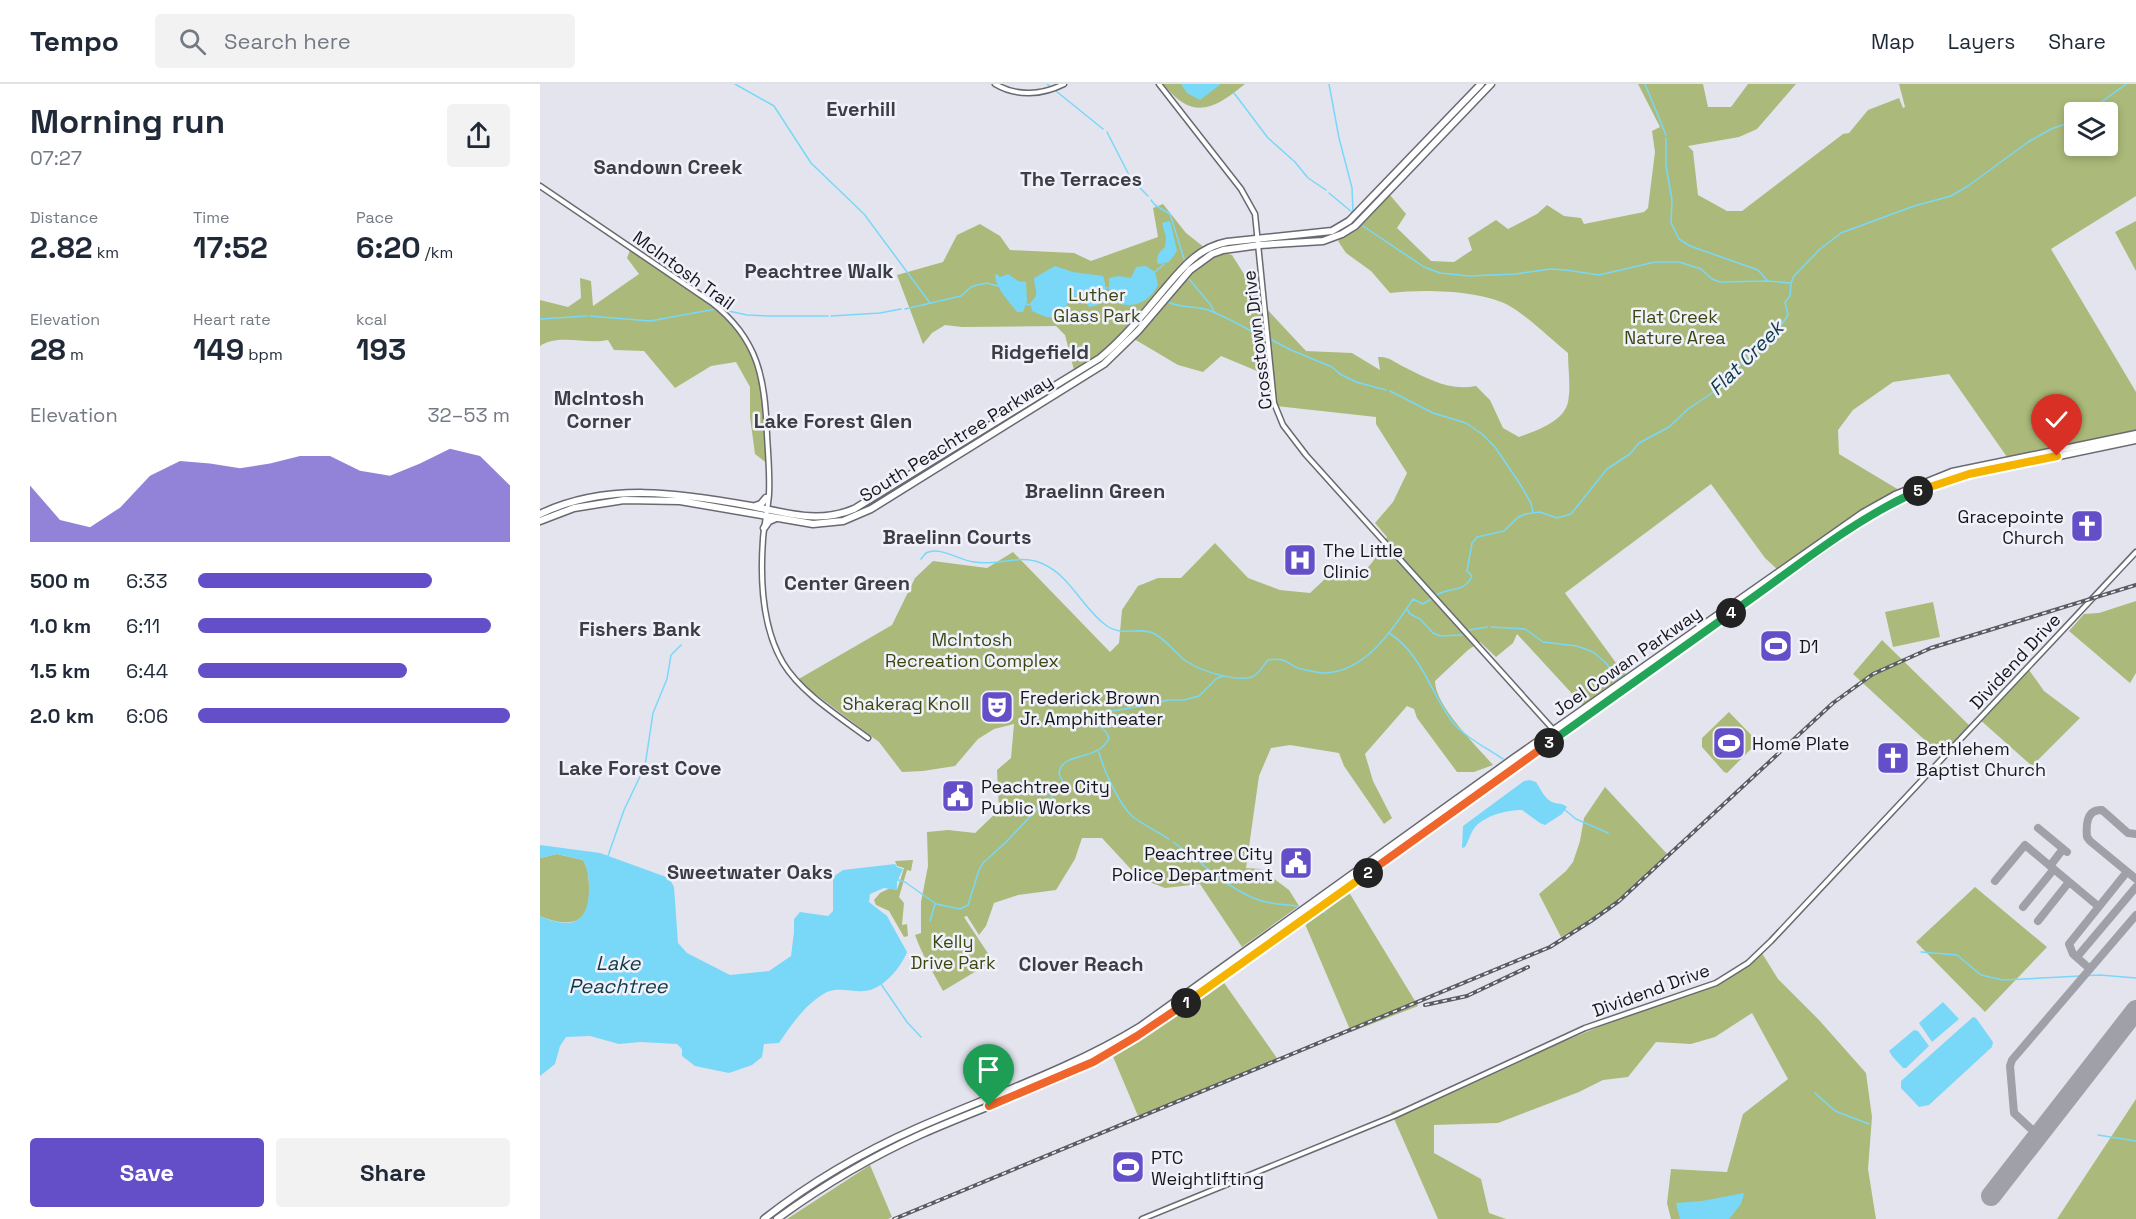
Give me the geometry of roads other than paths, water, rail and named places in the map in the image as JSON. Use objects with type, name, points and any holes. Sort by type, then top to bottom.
[{"type":"main road","name":"South Peachtree Parkway","points":[[540,514],[559,505],[584,499],[637,493],[676,494],[765,512],[777,518],[797,522],[827,524],[843,521],[872,509],[1104,363],[1138,331],[1199,261],[1223,250],[1332,231],[1349,221],[1481,84]]},
{"type":"main road","name":"South Peachtree Parkway","points":[[765,512],[774,511],[820,518],[854,509],[1100,358],[1115,346],[1178,272],[1197,255],[1221,243],[1323,241],[1342,234],[1355,225],[1491,84]]},
{"type":"main road","name":"Joel Cowan Parkway","points":[[765,1219],[796,1196],[880,1145],[1078,1061],[1135,1030],[1866,518],[1897,501],[1941,482],[2012,462],[2136,434]]},
{"type":"main road","name":"Joel Cowan Parkway","points":[[2012,462],[2136,440]]},
{"type":"main road","points":[[763,528],[754,510],[767,499],[774,511]]},
{"type":"main road","name":"South Peachtree Parkway","points":[[540,521],[574,508],[624,500],[680,501],[754,510]]},
{"type":"main road","points":[[763,528],[768,521],[777,518]]},
{"type":"main road","name":"Joel Cowan Parkway","points":[[777,1219],[841,1176],[884,1152],[1081,1068],[1129,1042],[1222,978],[1557,733]]},
{"type":"street","points":[[995,84],[1011,91],[1035,93],[1064,84]]},
{"type":"street","name":"Crosstown Drive","points":[[1159,84],[1246,197],[1255,214],[1274,403],[1283,426],[1304,454],[1557,733]]},
{"type":"street","name":"McIntosh Trail","points":[[540,186],[711,302],[736,325],[750,345],[763,381],[766,415],[768,481],[762,540],[763,598],[771,636],[783,663],[801,686],[868,738]]},
{"type":"street","name":"Dividend Drive","points":[[1142,1219],[1394,1116],[1585,1028],[1716,983],[1741,967],[1771,941],[2136,552]]},
{"type":"water","points":[[1181,84],[1221,84],[1200,100],[1187,93]]},
{"type":"water","points":[[1170,221],[1177,251],[1169,262],[1160,264],[1157,263],[1157,258],[1165,247],[1166,237],[1162,223]]},
{"type":"water","points":[[1055,266],[1073,272],[1103,276],[1106,292],[1103,300],[1089,307],[1080,294],[1068,303],[1058,316],[1044,316],[1032,311],[1030,303],[1036,294],[1034,278]]},
{"type":"water","points":[[1146,266],[1155,272],[1158,285],[1149,297],[1132,305],[1111,301],[1109,278],[1119,276],[1131,278],[1136,267]]},
{"type":"water","points":[[1008,274],[1018,281],[1026,282],[1027,301],[1023,312],[1017,312],[1003,295],[996,280],[995,275],[1000,277]]},
{"type":"water","points":[[1524,781],[1536,782],[1549,801],[1567,807],[1562,814],[1545,825],[1522,810],[1495,815],[1477,825],[1465,847],[1462,848],[1463,826]]},
{"type":"water","name":"Lake Peachtree","points":[[540,845],[600,853],[669,878],[674,887],[678,943],[687,953],[730,975],[769,971],[791,956],[794,919],[800,912],[828,916],[833,911],[833,877],[843,870],[895,864],[903,869],[897,882],[897,890],[884,888],[870,894],[869,902],[887,916],[907,952],[896,971],[878,987],[864,991],[827,992],[800,1014],[779,1043],[764,1044],[762,1057],[752,1065],[729,1073],[695,1066],[682,1056],[682,1049],[677,1044],[640,1042],[619,1044],[590,1036],[566,1037],[560,1046],[555,1064],[540,1076],[540,916],[561,923],[576,921],[586,909],[589,887],[588,873],[583,860],[557,854],[540,858]]},
{"type":"water","points":[[1943,1002],[1959,1019],[1932,1042],[1919,1023]]},
{"type":"water","points":[[1973,1017],[1993,1042],[1992,1047],[1929,1105],[1919,1107],[1901,1088],[1901,1081]]},
{"type":"water","points":[[1914,1030],[1918,1031],[1929,1046],[1906,1068],[1903,1068],[1889,1051]]},
{"type":"water","points":[[1744,1193],[1741,1204],[1729,1219],[1680,1219],[1676,1203],[1702,1201]]},
{"type":"waterway","points":[[735,84],[774,106],[811,163],[864,214],[930,303]]},
{"type":"waterway","points":[[1047,84],[1051,87]]},
{"type":"waterway","points":[[1329,84],[1339,138],[1352,188],[1353,213]]},
{"type":"waterway","points":[[1645,84],[1666,135]]},
{"type":"waterway","name":"Flat Creek","points":[[2102,102],[2126,84]]},
{"type":"waterway","points":[[1056,91],[1103,129]]},
{"type":"waterway","points":[[1234,93],[1268,138],[1295,162],[1308,178],[1326,190]]},
{"type":"waterway","name":"Flat Creek","points":[[1436,595],[1461,587],[1469,581],[1472,576],[1467,571],[1472,543],[1477,537],[1504,531],[1517,518],[1525,514],[1540,512],[1557,518],[1571,514],[1607,469],[1630,454],[1639,443],[1669,427],[1688,409],[1721,387],[1761,341],[1782,324],[1788,315],[1785,302],[1790,296],[1794,276],[1820,249],[1841,233],[1914,206],[1951,196],[2028,142],[2064,124]]},
{"type":"waterway","points":[[1107,132],[1131,179],[1148,196]]},
{"type":"waterway","points":[[1666,138],[1666,166],[1672,200],[1671,223],[1679,239],[1690,246],[1758,270],[1767,280]]},
{"type":"waterway","points":[[1329,193],[1353,213]]},
{"type":"waterway","points":[[1151,200],[1170,214],[1185,262]]},
{"type":"waterway","points":[[1363,226],[1424,267],[1440,273],[1469,276],[1515,274],[1550,269],[1599,275],[1655,262],[1679,262],[1701,269],[1712,279],[1720,282],[1790,283]]},
{"type":"waterway","points":[[1155,272],[1164,264]]},
{"type":"waterway","points":[[1189,279],[1215,313]]},
{"type":"waterway","points":[[905,309],[961,296],[977,285],[987,283],[998,286]]},
{"type":"waterway","points":[[1168,302],[1213,312],[1265,339]]},
{"type":"waterway","points":[[1026,304],[1030,305]]},
{"type":"waterway","points":[[590,316],[650,321],[716,309]]},
{"type":"waterway","points":[[831,316],[880,313],[901,309]]},
{"type":"waterway","points":[[724,310],[747,315],[828,316]]},
{"type":"waterway","points":[[540,319],[587,316]]},
{"type":"waterway","points":[[1272,340],[1332,367],[1356,382],[1386,390]]},
{"type":"waterway","points":[[1390,391],[1433,413],[1466,423],[1482,434],[1495,447],[1520,484],[1531,503],[1533,512]]},
{"type":"waterway","points":[[921,559],[926,553],[938,551],[974,562],[1025,560],[1041,563],[1061,576],[1098,619],[1107,626],[1119,631],[1144,631],[1155,634],[1192,665],[1218,675],[1236,678],[1252,677],[1268,660],[1275,659],[1285,661],[1300,669],[1322,673],[1339,671],[1353,665],[1377,647],[1413,599],[1423,604],[1431,599]]},
{"type":"waterway","points":[[1407,609],[1433,633],[1440,636],[1462,635]]},
{"type":"waterway","points":[[1469,630],[1487,627]]},
{"type":"waterway","points":[[1491,627],[1525,629],[1543,642],[1577,646],[1593,652],[1605,662],[1619,680]]},
{"type":"waterway","points":[[1389,633],[1400,641],[1417,662],[1456,726],[1503,759]]},
{"type":"waterway","points":[[608,856],[624,810],[645,766],[653,713],[667,679],[671,655],[681,645]]},
{"type":"waterway","name":"Flat Creek","points":[[898,880],[905,882],[936,904],[960,909],[968,905],[983,863],[1042,804],[1065,786],[1059,774],[1061,767],[1066,762],[1097,751],[1104,746],[1109,738],[1097,724],[1099,716],[1112,711],[1199,696],[1217,678],[1224,676]]},
{"type":"waterway","points":[[1099,752],[1112,786],[1127,811],[1169,839]]},
{"type":"waterway","points":[[1565,810],[1576,819],[1608,833]]},
{"type":"waterway","points":[[1173,842],[1245,894],[1266,902],[1298,906]]},
{"type":"waterway","name":"Flat Creek","points":[[930,921],[935,904]]},
{"type":"waterway","points":[[1321,911],[1325,912]]},
{"type":"waterway","points":[[1921,952],[1957,955],[1981,975],[2003,980],[2100,975],[2136,978]]},
{"type":"waterway","points":[[881,984],[907,1022],[921,1037]]},
{"type":"waterway","points":[[1815,1093],[1835,1111],[1869,1124]]},
{"type":"waterway","points":[[2098,1135],[2136,1141]]},
{"type":"railway","points":[[894,1219],[1550,947],[1619,901],[1833,703],[1873,674],[1931,648],[2136,585]]},
{"type":"railway","points":[[1425,1005],[1467,996],[1528,967]]},
{"type":"place","name":"Gracepointe Church","points":[[2087,526]]},
{"type":"place","name":"The Little Clinic","points":[[1300,560]]},
{"type":"place","name":"D1","points":[[1776,646]]},
{"type":"place","name":"Frederick Brown Jr. Amphitheater","points":[[997,707]]},
{"type":"place","name":"Home Plate","points":[[1729,743]]},
{"type":"place","name":"Bethlehem Baptist Church","points":[[1893,758]]},
{"type":"place","name":"Peachtree City Public Works","points":[[958,796]]},
{"type":"place","name":"Peachtree City Police Department","points":[[1296,863]]},
{"type":"place","name":"PTC Weightlifting","points":[[1128,1167]]},
{"type":"district","name":"Everhill","points":[[861,109]]},
{"type":"district","name":"Sandown Creek","points":[[668,167]]},
{"type":"district","name":"The Terraces","points":[[1081,179]]},
{"type":"district","name":"Peachtree Walk","points":[[819,271]]},
{"type":"district","name":"Ridgefield","points":[[1040,352]]},
{"type":"district","name":"McIntosh Corner","points":[[599,410]]},
{"type":"district","name":"Lake Forest Glen","points":[[833,421]]},
{"type":"district","name":"Braelinn Green","points":[[1095,491]]},
{"type":"district","name":"Braelinn Courts","points":[[957,537]]},
{"type":"district","name":"Center Green","points":[[847,583]]},
{"type":"district","name":"Fishers Bank","points":[[640,629]]},
{"type":"district","name":"Lake Forest Cove","points":[[640,768]]},
{"type":"district","name":"Sweetwater Oaks","points":[[750,872]]},
{"type":"district","name":"Clover Reach","points":[[1081,964]]},
{"type":"park label","name":"Luther Glass Park","points":[[1097,304]]},
{"type":"park label","name":"Flat Creek Nature Area","points":[[1675,326]]},
{"type":"park label","name":"McIntosh Recreation Complex","points":[[972,649]]},
{"type":"park label","name":"Shakerag Knoll","points":[[906,703]]},
{"type":"park label","name":"Kelly Drive Park","points":[[953,951]]}]
